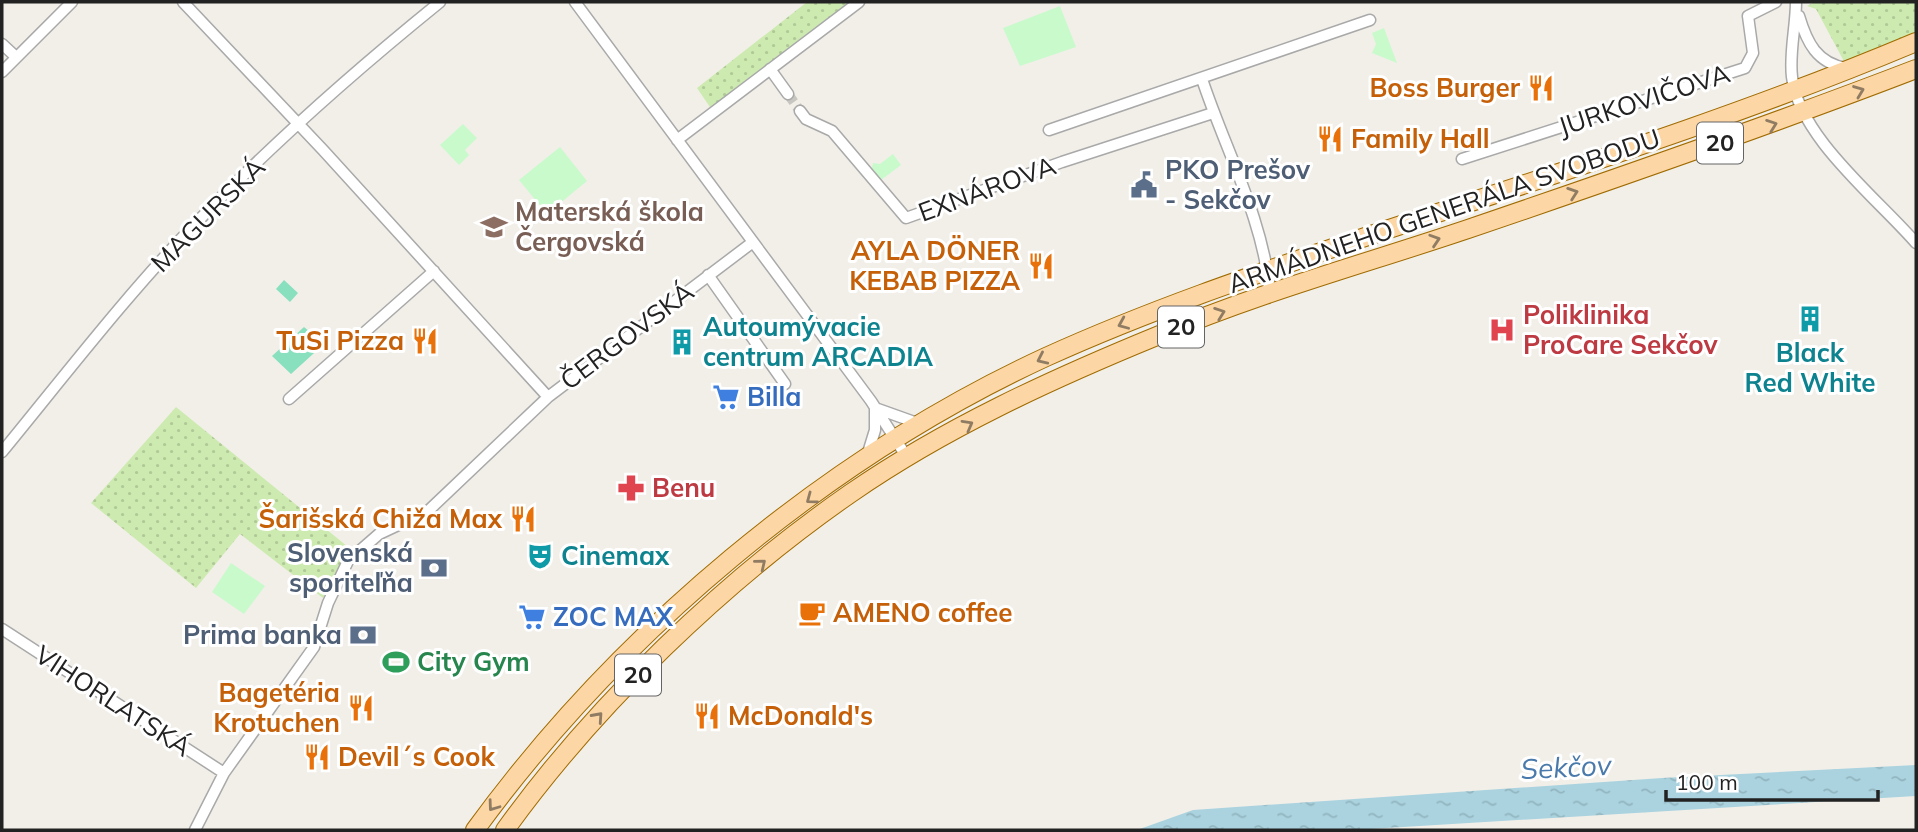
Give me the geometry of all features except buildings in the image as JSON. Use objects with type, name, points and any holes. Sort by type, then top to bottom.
[{"type":"main road","name":"ARMÁDNEHO GENERÁLA SVOBODU","points":[[475,830],[510,782],[559,724],[651,632],[751,543],[866,458],[920,424],[1009,376],[1151,312],[1794,91],[1916,42]]},
{"type":"main road","name":"ARMÁDNEHO GENERÁLA SVOBODU","points":[[505,830],[569,750],[620,693],[699,618],[757,567],[842,500],[908,459],[1054,381],[1161,334],[1270,294],[1803,113],[1916,69]]},
{"type":"street","points":[[2,72],[15,56],[72,2]]},
{"type":"street","name":"ČERGOVSKÁ","points":[[183,2],[548,397],[753,242]]},
{"type":"street","name":"MAGURSKÁ","points":[[2,452],[110,319],[199,220],[299,125],[440,2]]},
{"type":"street","points":[[575,2],[875,407],[908,459]]},
{"type":"street","points":[[677,141],[859,2]]},
{"type":"street","name":"JURKOVIČOVA","points":[[1462,159],[1745,68],[1753,53],[1748,16],[1776,2]]},
{"type":"street","points":[[1796,4],[1807,41],[1818,56],[1831,65],[1855,68]]},
{"type":"street","points":[[1796,4],[1791,74],[1794,91],[1803,113],[1821,141],[1916,243]]},
{"type":"street","name":"EXNÁROVA","points":[[1049,130],[1370,20]]},
{"type":"street","points":[[2,44],[15,56]]},
{"type":"street","points":[[770,69],[788,94]]},
{"type":"street","points":[[1202,79],[1249,207],[1268,270],[1270,294]]},
{"type":"street","name":"EXNÁROVA","points":[[800,111],[806,119],[832,131],[906,218],[1062,162],[1213,113]]},
{"type":"street","points":[[289,399],[434,271]]},
{"type":"street","name":"ČERGOVSKÁ","points":[[708,275],[785,384]]},
{"type":"street","points":[[195,830],[224,773],[314,647],[328,603],[348,561],[379,534],[428,511],[548,397]]},
{"type":"street","points":[[875,407],[920,424]]},
{"type":"street","points":[[866,458],[875,430],[875,407]]},
{"type":"street","name":"VIHORLATSKÁ","points":[[2,629],[224,773]]},
{"type":"green space","points":[[807,2],[867,2],[716,116],[697,88]]},
{"type":"green space","points":[[1815,2],[1916,2],[1916,41],[1847,67],[1816,9],[1807,6]]},
{"type":"green space","points":[[1060,6],[1076,47],[1020,66],[1003,28]]},
{"type":"green space","points":[[1384,28],[1397,63],[1372,53],[1376,44],[1372,33]]},
{"type":"green space","points":[[463,124],[477,138],[465,150],[469,155],[459,165],[440,145]]},
{"type":"green space","points":[[560,147],[587,181],[547,214],[519,180]]},
{"type":"green space","points":[[893,154],[901,165],[881,180],[872,168],[873,163],[880,164]]},
{"type":"green space","points":[[284,280],[298,293],[290,302],[276,289]]},
{"type":"green space","points":[[304,327],[324,344],[291,374],[272,356]]},
{"type":"green space","points":[[176,407],[353,551],[323,598],[240,534],[196,588],[91,503]]},
{"type":"green space","points":[[231,563],[265,586],[244,614],[212,592]]},
{"type":"water","points":[[1916,765],[1916,796],[1354,830],[1137,830],[1193,810],[1662,778]]},
{"type":"tunnel","points":[[788,94],[800,111]]},
{"type":"place","name":"Boss Burger","points":[[1541,88]]},
{"type":"place","name":"Family Hall","points":[[1330,139]]},
{"type":"place","name":"PKO Prešov - Sekčov","points":[[1144,185]]},
{"type":"place","name":"Materská škola Čergovská","points":[[494,227]]},
{"type":"place","name":"AYLA DÖNER KEBAB PIZZA","points":[[1041,266]]},
{"type":"place","name":"Black Red White","points":[[1810,319]]},
{"type":"place","name":"Poliklinika ProCare Sekčov","points":[[1502,330]]},
{"type":"place","name":"TuSi Pizza","points":[[425,341]]},
{"type":"place","name":"Autoumývacie centrum ARCADIA","points":[[682,342]]},
{"type":"place","name":"Billa","points":[[726,397]]},
{"type":"place","name":"Benu","points":[[631,488]]},
{"type":"place","name":"Šarišská Chiža Max","points":[[523,519]]},
{"type":"place","name":"Cinemax","points":[[540,556]]},
{"type":"place","name":"Slovenská sporiteľňa","points":[[434,568]]},
{"type":"place","name":"AMENO coffee","points":[[812,613]]},
{"type":"place","name":"ZOC MAX","points":[[532,617]]},
{"type":"place","name":"Prima banka","points":[[363,635]]},
{"type":"place","name":"City Gym","points":[[396,662]]},
{"type":"place","name":"Bagetéria Krotuchen","points":[[361,708]]},
{"type":"place","name":"McDonald's","points":[[707,716]]},
{"type":"place","name":"Devil´s Cook","points":[[317,757]]},
{"type":"water label","name":"Sekčov","points":[[1566,767]]}]
